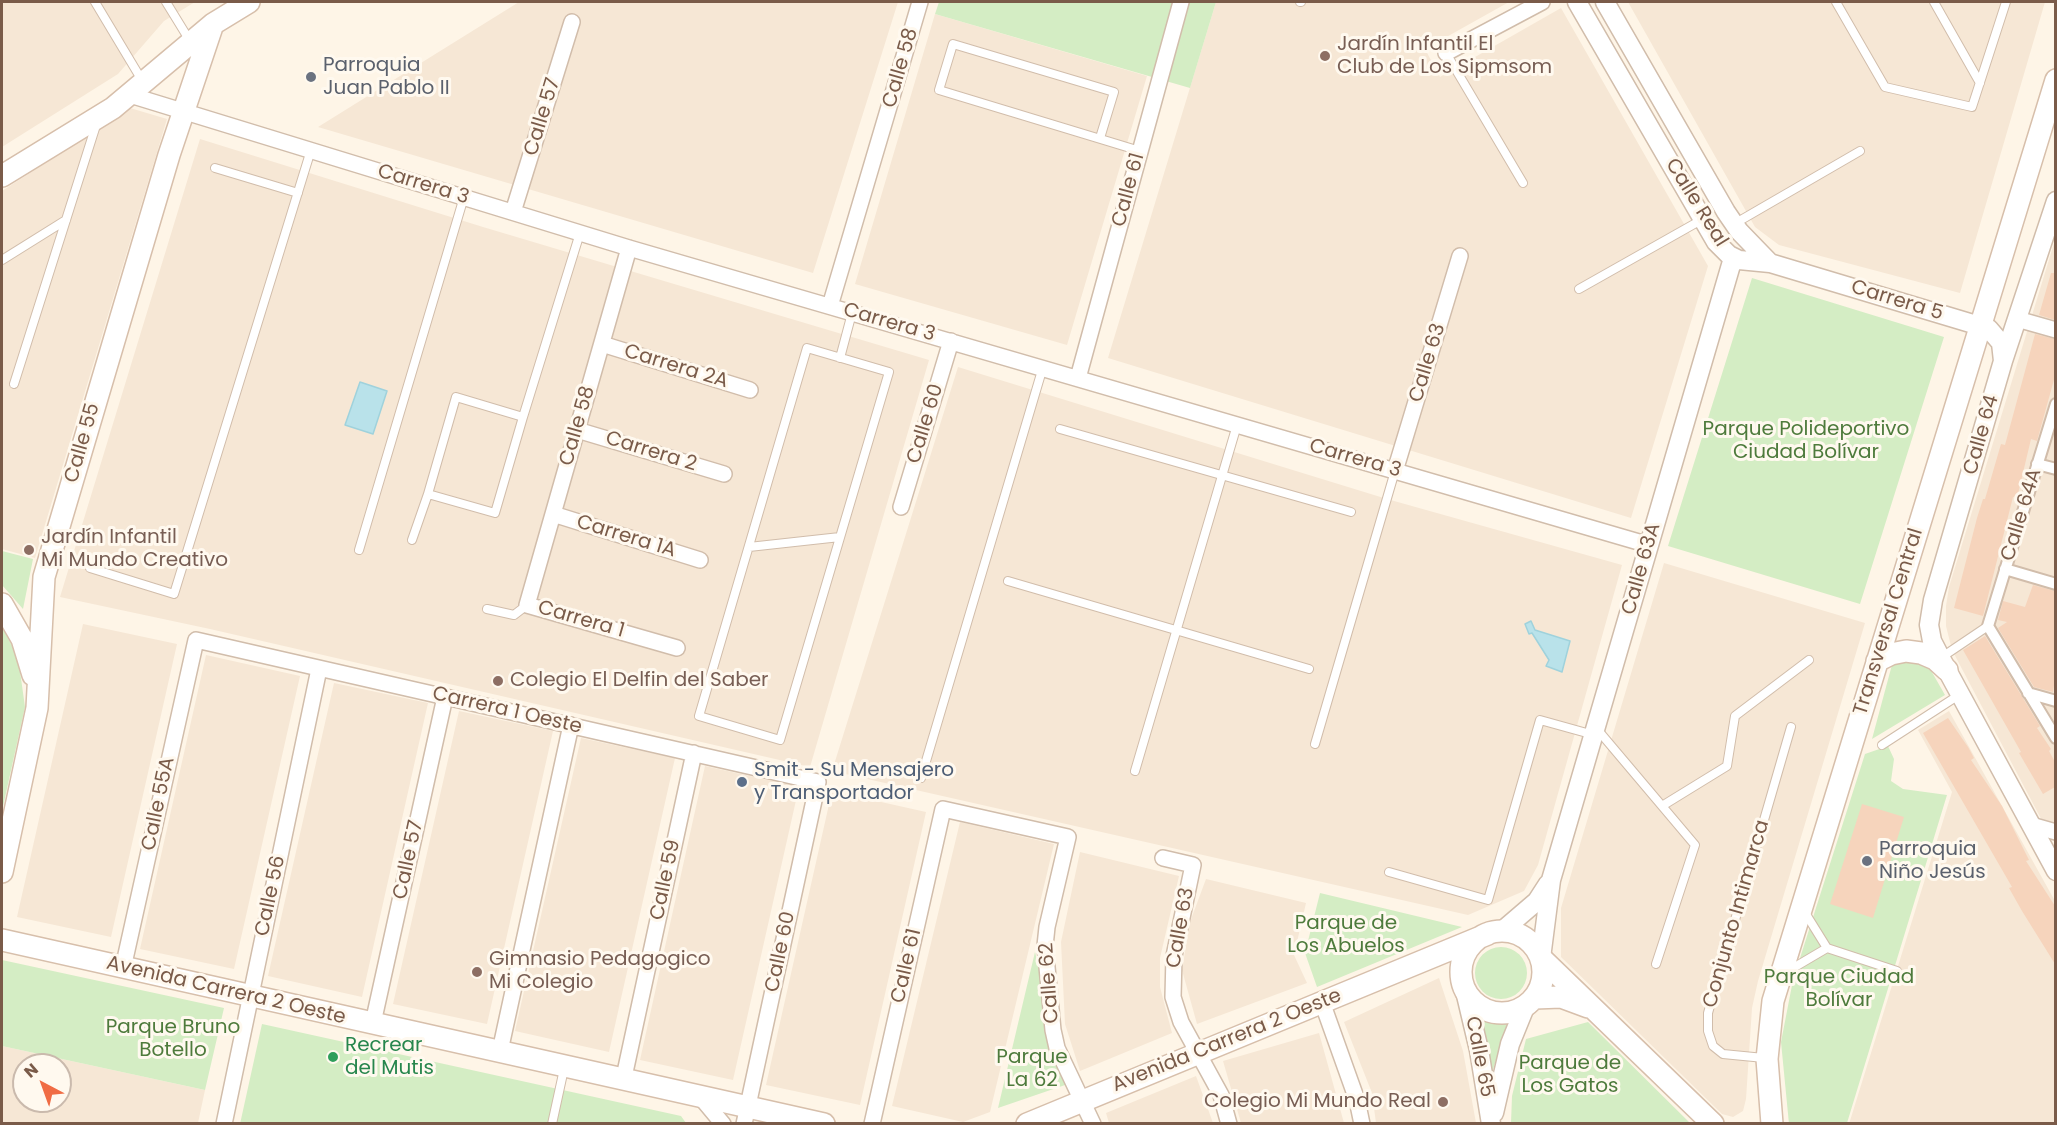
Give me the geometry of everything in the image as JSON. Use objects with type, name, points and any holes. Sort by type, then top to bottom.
[{"type":"main road","points":[[2,176],[99,117],[137,89],[213,24],[249,2]]},
{"type":"main road","name":"Calle 55","points":[[2,872],[5,848],[35,724],[44,577],[183,111],[213,24]]},
{"type":"main road","name":"Transversal Central","points":[[1767,1117],[1770,1017],[1781,975],[1980,326],[2048,125],[2055,80]]},
{"type":"main road","points":[[2,604],[22,639],[38,693]]},
{"type":"main road","points":[[1877,662],[1890,654],[1914,652],[1944,664]]},
{"type":"main road","points":[[1463,985],[1462,964],[1467,951],[1476,941],[1495,932],[1526,939],[1541,958],[1713,1124]]},
{"type":"main road","name":"Avenida Carrera 2 Oeste","points":[[1027,1124],[1495,932]]},
{"type":"main road","name":"Avenida Carrera 2 Oeste","points":[[2,940],[250,997],[698,1094],[746,1115],[824,1124]]},
{"type":"main road","points":[[1428,958],[1448,968],[1479,1006],[1498,1014],[1512,1012],[1530,1002],[1561,997],[1594,1009]]},
{"type":"main road","points":[[1530,1002],[1542,978],[1541,958]]},
{"type":"street","name":"Calle 58","points":[[830,306],[920,2]]},
{"type":"street","name":"Calle 61","points":[[1078,378],[1181,2]]},
{"type":"street","points":[[1446,53],[1542,2]]},
{"type":"street","name":"Calle Real","points":[[1577,2],[1720,247],[1733,258],[1770,263]]},
{"type":"street","name":"Calle Real","points":[[1605,2],[1734,224],[1770,263]]},
{"type":"street","name":"Calle 57","points":[[513,212],[573,22]]},
{"type":"street","name":"Carrera 3","points":[[137,89],[183,111],[629,248],[1649,546]]},
{"type":"street","name":"Calle 64","points":[[2055,205],[2003,361],[1933,600],[1929,626],[1932,641],[2055,871]]},
{"type":"street","name":"Calle 58","points":[[527,605],[629,248]]},
{"type":"street","name":"Calle 63","points":[[1395,471],[1460,256]]},
{"type":"street","name":"Calle 63A","points":[[1541,958],[1551,880],[1733,258]]},
{"type":"street","name":"Carrera 5","points":[[1770,263],[1989,329],[2001,343],[2003,361]]},
{"type":"street","points":[[2017,319],[2055,330]]},
{"type":"street","name":"Calle 60","points":[[901,507],[951,341]]},
{"type":"street","name":"Carrera 2A","points":[[602,344],[750,390]]},
{"type":"street","name":"Calle 64A","points":[[1988,626],[2055,404]]},
{"type":"street","name":"Carrera 2","points":[[577,429],[724,474]]},
{"type":"street","points":[[2037,464],[2055,469]]},
{"type":"street","name":"Carrera 1A","points":[[553,514],[700,560]]},
{"type":"street","points":[[2005,569],[2055,584]]},
{"type":"street","name":"Carrera 1","points":[[527,605],[677,648]]},
{"type":"street","points":[[1988,626],[2055,738]]},
{"type":"street","name":"Carrera 1 Oeste","points":[[196,640],[818,782]]},
{"type":"street","name":"Calle 55A","points":[[123,968],[196,640]]},
{"type":"street","name":"Calle 56","points":[[224,1124],[319,669]]},
{"type":"street","points":[[2028,693],[2055,701]]},
{"type":"street","name":"Calle 57","points":[[373,1023],[445,697]]},
{"type":"street","points":[[500,1051],[571,725]]},
{"type":"street","name":"Calle 59","points":[[624,1077],[694,753]]},
{"type":"street","name":"Calle 60","points":[[746,1115],[818,782]]},
{"type":"street","name":"Calle 61","points":[[872,1124],[943,809],[1068,837]]},
{"type":"street","points":[[2031,825],[2055,832]]},
{"type":"street","name":"Calle 62","points":[[1068,837],[1047,927],[1045,946],[1054,1039],[1093,1124]]},
{"type":"street","name":"Calle 63","points":[[1163,858],[1193,865],[1176,938],[1172,974],[1173,997],[1181,1022],[1221,1095],[1229,1124]]},
{"type":"street","name":"Calle 63A","points":[[1495,932],[1537,901],[1551,880]]},
{"type":"street","name":"Calle 65","points":[[1463,985],[1479,1050],[1492,1124]]},
{"type":"street","points":[[1322,1002],[1357,1100],[1362,1124]]},
{"type":"street","name":"Calle 65","points":[[1492,1124],[1510,1044],[1530,1002]]},
{"type":"street","points":[[698,1094],[723,1124]]},
{"type":"lane","points":[[95,2],[137,89]]},
{"type":"lane","points":[[166,2],[191,42]]},
{"type":"lane","points":[[1836,2],[1885,87],[1972,107],[2006,2]]},
{"type":"lane","points":[[1934,2],[1980,83]]},
{"type":"lane","points":[[1100,138],[1114,92],[953,45],[939,90],[1140,151]]},
{"type":"lane","points":[[1446,53],[1523,183]]},
{"type":"lane","points":[[14,384],[99,117]]},
{"type":"lane","points":[[90,568],[174,594],[311,150]]},
{"type":"lane","points":[[1734,224],[1860,151]]},
{"type":"lane","points":[[215,168],[298,193]]},
{"type":"lane","points":[[359,550],[464,197]]},
{"type":"lane","points":[[1579,289],[1703,219]]},
{"type":"lane","points":[[2,260],[66,220]]},
{"type":"lane","points":[[428,494],[495,513],[580,233]]},
{"type":"lane","points":[[840,358],[852,312]]},
{"type":"lane","points":[[807,348],[840,358],[889,372],[780,740],[699,716],[807,348]]},
{"type":"lane","points":[[921,778],[1043,368]]},
{"type":"lane","points":[[412,540],[456,397],[524,417]]},
{"type":"lane","points":[[1135,771],[1237,424]]},
{"type":"lane","points":[[1060,429],[1351,512]]},
{"type":"lane","points":[[1315,744],[1395,471]]},
{"type":"lane","points":[[749,547],[840,537]]},
{"type":"lane","points":[[1008,581],[1309,669]]},
{"type":"lane","name":"Carrera 1","points":[[487,609],[514,615],[527,605]]},
{"type":"lane","points":[[1944,664],[1988,626]]},
{"type":"lane","points":[[1662,806],[1727,766],[1735,716],[1809,660]]},
{"type":"lane","points":[[1882,745],[1960,693]]},
{"type":"lane","points":[[1389,872],[1488,900],[1540,720],[1595,732],[1695,844],[1656,964]]},
{"type":"lane","name":"Conjunto Intimarca","points":[[1767,1059],[1723,1054],[1713,1046],[1708,1031],[1708,1013],[1791,727]]},
{"type":"lane","points":[[1802,908],[1827,948],[1897,971]]},
{"type":"lane","points":[[1781,975],[1827,948]]},
{"type":"lane","points":[[552,1124],[565,1065]]},
{"type":"shaded area","points":[[2,2],[195,2],[164,21],[118,74],[2,147]]},
{"type":"shaded area","points":[[519,2],[898,2],[813,273],[318,127]]},
{"type":"shaded area","points":[[1216,2],[1509,2],[1425,49],[1440,77],[1561,8],[1708,266],[1631,518],[1108,358]]},
{"type":"shaded area","points":[[1628,2],[2045,2],[1960,293],[1779,245],[1755,227]]},
{"type":"shaded area","points":[[935,14],[1147,76],[1067,345],[855,284]]},
{"type":"shaded area","points":[[130,108],[167,119],[35,558],[2,549],[2,191]]},
{"type":"shaded area","points":[[200,139],[483,227],[929,360],[810,767],[210,629],[60,597]]},
{"type":"shaded area","points":[[2055,240],[2056,827],[2047,830],[1952,650],[1946,626],[1946,606],[1949,587]]},
{"type":"shaded area","points":[[958,367],[1387,499],[1622,565],[1538,865],[1524,891],[1468,915],[832,771]]},
{"type":"shaded area","points":[[1664,563],[1865,623],[1758,981],[1752,1008],[1746,1099],[1743,1111],[1733,1117],[1722,1114],[1561,957],[1561,908]]},
{"type":"shaded area","points":[[83,624],[177,644],[111,937],[17,917]]},
{"type":"shaded area","points":[[206,655],[300,676],[234,969],[140,949]]},
{"type":"shaded area","points":[[334,683],[428,703],[362,997],[268,976]]},
{"type":"shaded area","points":[[459,711],[553,731],[487,1024],[393,1004]]},
{"type":"shaded area","points":[[1949,711],[2055,901],[2055,1123],[1849,1124],[1952,792],[1918,730]]},
{"type":"shaded area","points":[[581,738],[675,758],[609,1052],[515,1031]]},
{"type":"shaded area","points":[[705,766],[799,787],[733,1080],[640,1060]]},
{"type":"shaded area","points":[[832,791],[926,812],[860,1105],[766,1085]]},
{"type":"shaded area","points":[[960,822],[1054,844],[990,1112],[963,1122],[892,1106]]},
{"type":"shaded area","points":[[1080,852],[1179,876],[1160,958],[1160,987],[1172,1033],[1080,1071],[1065,1024],[1061,942]]},
{"type":"shaded area","points":[[1206,879],[1306,903],[1294,955],[1307,983],[1197,1024],[1182,970],[1190,922]]},
{"type":"shaded area","points":[[1439,978],[1463,1051],[1476,1123],[1376,1123],[1372,1093],[1344,1022]]},
{"type":"shaded area","points":[[1319,1033],[1344,1123],[1241,1123],[1223,1061]]},
{"type":"shaded area","points":[[2,1046],[34,1053],[12,1053],[12,1113],[72,1113],[72,1061],[205,1090],[198,1123],[2,1124]]},
{"type":"shaded area","points":[[1196,1076],[1213,1123],[1109,1123],[1106,1113]]},
{"type":"green space","points":[[939,2],[1216,2],[1190,88],[935,14]]},
{"type":"green space","name":"Parque Polideportivo Ciudad Bolívar","points":[[1752,278],[1944,337],[1860,604],[1668,546]]},
{"type":"green space","points":[[2,551],[33,559],[23,609],[2,585]]},
{"type":"green space","points":[[2,627],[18,657],[25,707],[2,811]]},
{"type":"green space","points":[[1901,657],[1929,667],[1945,695],[1872,739],[1893,661]]},
{"type":"green space","name":"Parque Ciudad Bolívar","points":[[1888,746],[1894,759],[1891,781],[1903,789],[1947,795],[1847,1123],[1789,1124],[1781,1042],[1793,980],[1865,754]]},
{"type":"green space","name":"Parque de Los Abuelos","points":[[1320,893],[1462,927],[1317,987],[1305,953]]},
{"type":"green space","points":[[1496,947],[1506,947],[1520,954],[1527,973],[1520,992],[1506,999],[1496,999],[1486,995],[1479,988],[1475,978],[1475,968],[1479,958],[1486,951]]},
{"type":"green space","name":"Parque La 62","points":[[1035,952],[1068,1084],[998,1108]]},
{"type":"green space","name":"Parque Bruno Botello","points":[[2,960],[224,1008],[205,1090],[72,1061],[72,1053],[34,1053],[2,1046]]},
{"type":"green space","points":[[1482,1021],[1508,1021],[1491,1076]]},
{"type":"green space","name":"Parque de Los Gatos","points":[[1588,1022],[1690,1123],[1511,1123],[1512,1096],[1526,1039]]},
{"type":"green space","name":"Recrear del Mutis","points":[[262,1024],[681,1116],[686,1123],[240,1124]]},
{"type":"water","points":[[360,382],[387,391],[373,434],[345,425]]},
{"type":"water","points":[[1531,621],[1535,630],[1570,641],[1562,672],[1546,666],[1549,660],[1532,633],[1529,634],[1525,624]]},
{"type":"building","points":[[2051,273],[2055,273],[2055,320],[2039,315]]},
{"type":"building","points":[[2035,334],[2055,339],[2055,376],[2037,441],[2031,439],[2017,498],[2013,497],[1983,616],[1954,608],[1977,518],[2001,444],[2005,445]]},
{"type":"building","points":[[2033,585],[2055,591],[2053,692],[2034,687],[1998,628],[2007,622],[1998,620],[2003,601],[2025,607]]},
{"type":"building","points":[[1985,636],[2040,726],[2037,728],[2051,749],[2049,751],[2055,762],[2055,787],[2043,794],[1963,650]]},
{"type":"building","points":[[1948,718],[1968,747],[1974,758],[1971,760],[2002,806],[2029,860],[2026,861],[2055,906],[2055,964],[2022,911],[2009,888],[2012,887],[1923,733]]},
{"type":"building","name":"Parroquia Niño Jesús","points":[[1862,804],[1904,817],[1873,918],[1830,904]]},
{"type":"place","name":"Jardín Infantil El Club de Los Sipmsom","points":[[1325,56]]},
{"type":"place","name":"Parroquia Juan Pablo II","points":[[311,77]]},
{"type":"place","name":"Jardín Infantil Mi Mundo Creativo","points":[[29,550]]},
{"type":"place","name":"Colegio El Delfin del Saber","points":[[498,681]]},
{"type":"place","name":"Smit - Su Mensajero y Transportador","points":[[742,782]]},
{"type":"place","name":"Parroquia Niño Jesús","points":[[1867,861]]},
{"type":"place","name":"Gimnasio Pedagogico Mi Colegio","points":[[477,972]]},
{"type":"place","name":"Recrear del Mutis","points":[[333,1057]]},
{"type":"place","name":"Colegio Mi Mundo Real","points":[[1443,1102]]}]
